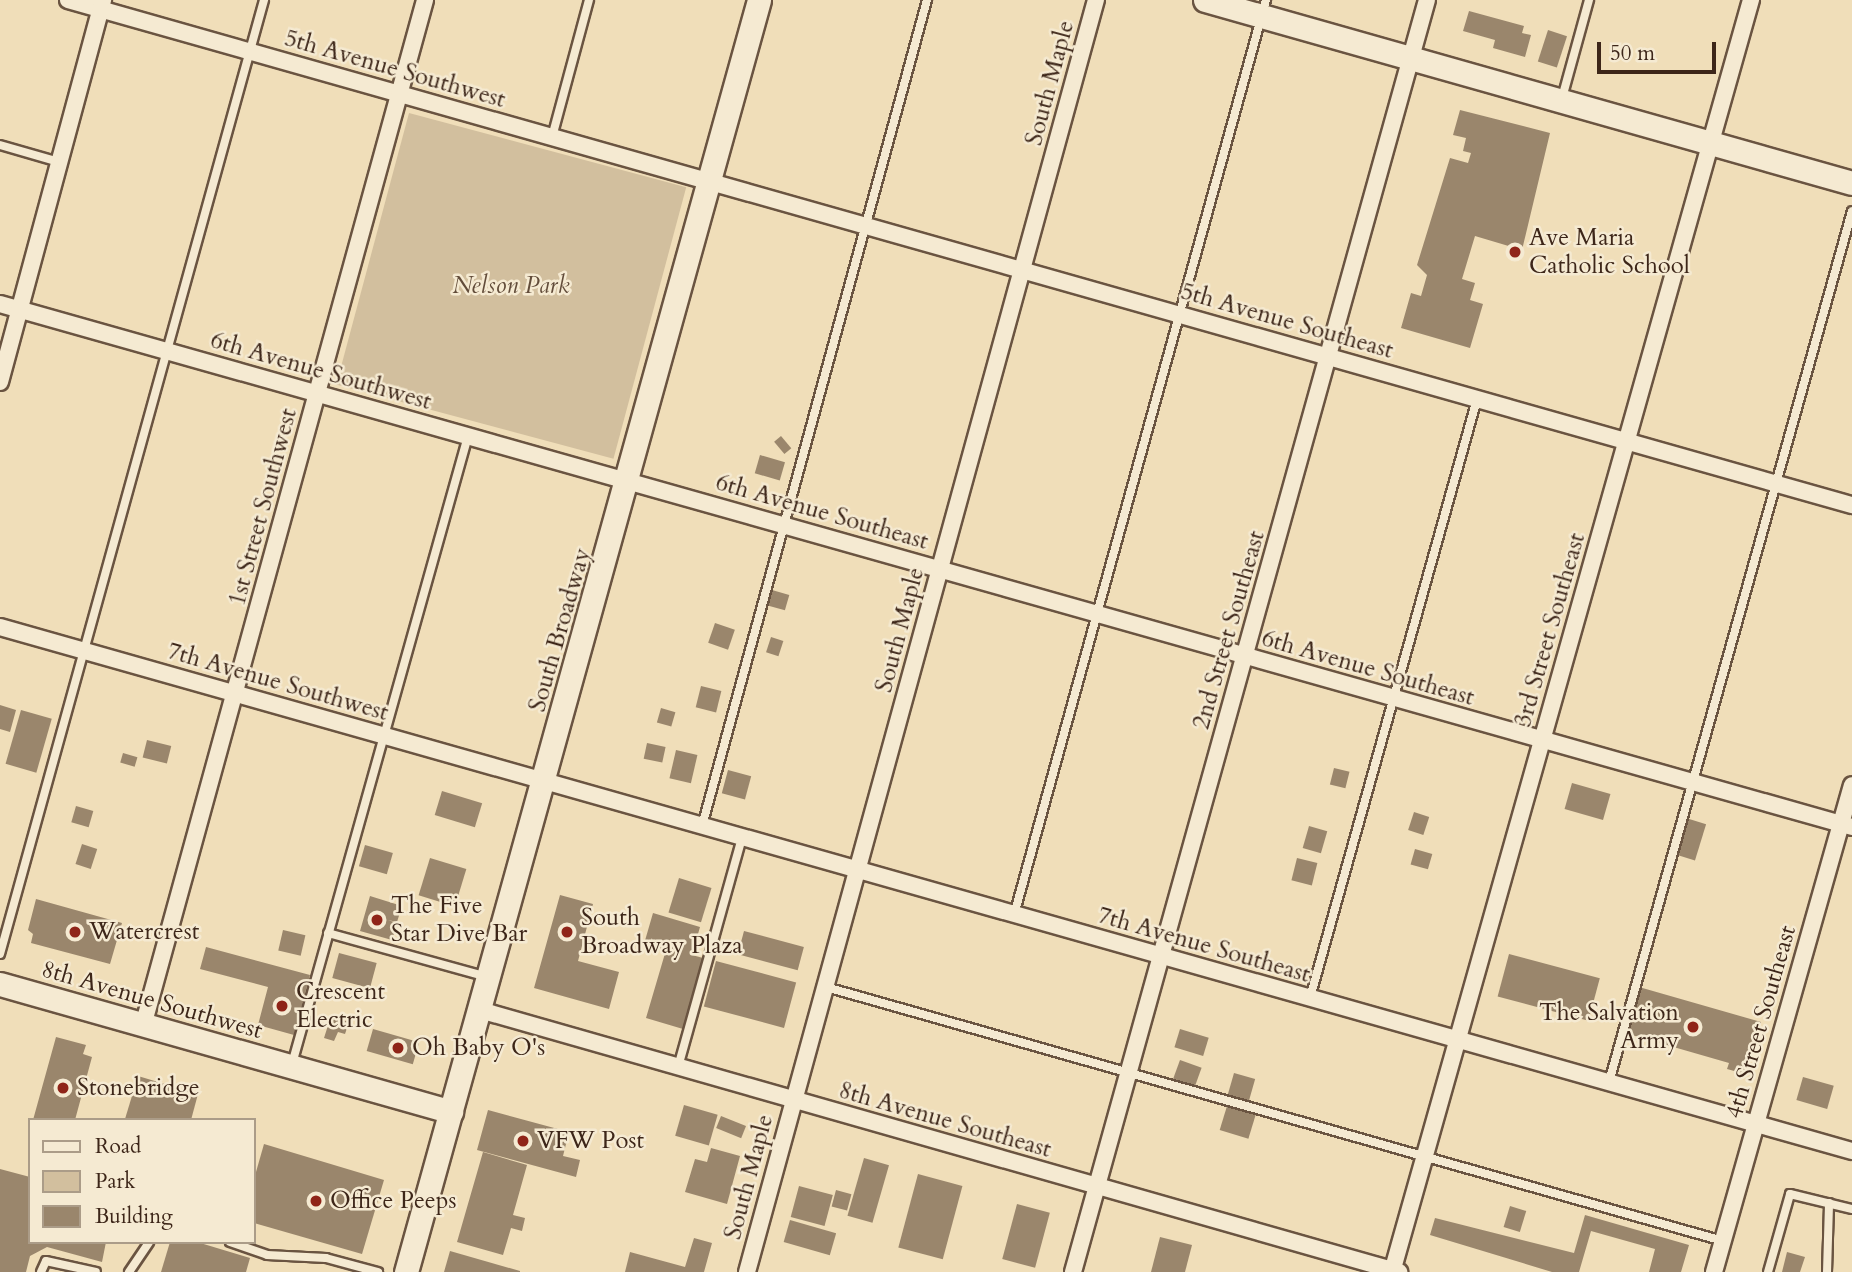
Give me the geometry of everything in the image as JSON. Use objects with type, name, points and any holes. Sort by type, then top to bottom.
[{"type":"street","name":"5th Avenue Southwest","points":[[68,0],[102,5],[250,52],[709,181]]},
{"type":"street","name":"1st Street Southwest","points":[[144,1026],[425,0]]},
{"type":"street","name":"South Broadway","points":[[406,1272],[629,482],[759,0]]},
{"type":"street","name":"South Maple","points":[[747,1272],[1096,0]]},
{"type":"street","points":[[1205,0],[1264,8],[1411,58],[1852,183]]},
{"type":"street","name":"2nd Street Southeast","points":[[1073,1272],[1330,357],[1427,0]]},
{"type":"street","name":"3rd Street Southeast","points":[[1394,1271],[1751,0]]},
{"type":"street","points":[[0,382],[102,5]]},
{"type":"street","name":"5th Avenue Southeast","points":[[709,181],[1852,505]]},
{"type":"street","name":"6th Avenue Southwest","points":[[0,304],[629,482]]},
{"type":"street","name":"6th Avenue Southeast","points":[[629,482],[1846,825]]},
{"type":"street","name":"7th Avenue Southwest","points":[[0,627],[544,781]]},
{"type":"street","name":"7th Avenue Southeast","points":[[544,781],[1852,1151]]},
{"type":"street","name":"4th Street Southeast","points":[[1714,1272],[1755,1123],[1846,825],[1852,785]]},
{"type":"street","name":"8th Avenue Southwest","points":[[0,984],[451,1112]]},
{"type":"street","name":"8th Avenue Southeast","points":[[480,1010],[1394,1271]]},
{"type":"lane","points":[[0,954],[264,0]]},
{"type":"lane","points":[[552,137],[589,0]]},
{"type":"lane","points":[[702,826],[927,0]]},
{"type":"lane","points":[[1561,101],[1588,0]]},
{"type":"lane","points":[[1014,915],[1264,8]]},
{"type":"lane","points":[[0,145],[59,162]]},
{"type":"lane","points":[[1609,1083],[1852,211]]},
{"type":"lane","points":[[1310,998],[1477,399]]},
{"type":"lane","points":[[292,1067],[467,436]]},
{"type":"lane","points":[[678,1067],[742,838]]},
{"type":"lane","points":[[328,933],[489,977]]},
{"type":"lane","points":[[826,987],[1723,1241]]},
{"type":"lane","points":[[1768,1272],[1790,1194],[1852,1209]]},
{"type":"lane","points":[[1827,1272],[1829,1203]]},
{"type":"lane","points":[[129,1272],[148,1244]]},
{"type":"lane","points":[[236,1244],[267,1255],[326,1258],[378,1272]]},
{"type":"lane","points":[[41,1272],[46,1261],[96,1272]]},
{"type":"green space","name":"Nelson Park","points":[[409,113],[686,187],[613,459],[336,384]]},
{"type":"building","points":[[1469,11],[1524,26],[1522,33],[1531,35],[1525,57],[1493,48],[1495,40],[1463,31]]},
{"type":"building","points":[[1548,30],[1567,36],[1557,68],[1538,61]]},
{"type":"building","points":[[1460,110],[1550,133],[1522,250],[1475,236],[1462,279],[1475,283],[1470,300],[1483,304],[1470,348],[1401,328],[1411,293],[1421,296],[1427,275],[1417,265],[1450,158],[1468,163],[1471,153],[1463,151],[1466,138],[1453,135]]},
{"type":"building","points":[[781,436],[791,448],[784,454],[774,442]]},
{"type":"building","points":[[760,455],[785,462],[780,480],[755,473]]},
{"type":"building","points":[[772,590],[789,595],[785,610],[768,605]]},
{"type":"building","points":[[715,623],[735,630],[728,650],[708,643]]},
{"type":"building","points":[[771,637],[783,641],[778,656],[766,652]]},
{"type":"building","points":[[701,686],[721,691],[716,712],[696,707]]},
{"type":"building","points":[[0,705],[16,710],[10,732],[0,729]]},
{"type":"building","points":[[661,708],[675,712],[671,727],[657,722]]},
{"type":"building","points":[[21,710],[52,719],[36,773],[6,764]]},
{"type":"building","points":[[147,740],[171,746],[167,764],[143,757]]},
{"type":"building","points":[[647,743],[666,747],[662,763],[644,759]]},
{"type":"building","points":[[676,750],[697,755],[691,783],[669,778]]},
{"type":"building","points":[[123,753],[137,757],[135,767],[120,763]]},
{"type":"building","points":[[1334,768],[1350,772],[1345,788],[1330,784]]},
{"type":"building","points":[[728,770],[751,776],[745,799],[722,793]]},
{"type":"building","points":[[1572,783],[1610,794],[1603,820],[1565,809]]},
{"type":"building","points":[[442,791],[482,803],[475,827],[435,815]]},
{"type":"building","points":[[76,806],[93,811],[89,827],[71,822]]},
{"type":"building","points":[[1414,812],[1429,817],[1423,835],[1408,830]]},
{"type":"building","points":[[1686,818],[1706,824],[1695,860],[1675,854]]},
{"type":"building","points":[[1309,826],[1327,831],[1321,853],[1303,848]]},
{"type":"building","points":[[82,844],[97,849],[91,869],[76,864]]},
{"type":"building","points":[[365,845],[393,853],[387,874],[359,866]]},
{"type":"building","points":[[1415,849],[1432,854],[1428,869],[1411,864]]},
{"type":"building","points":[[430,858],[466,869],[455,906],[419,895]]},
{"type":"building","points":[[1297,858],[1317,863],[1312,885],[1291,880]]},
{"type":"building","points":[[679,878],[712,888],[701,922],[668,912]]},
{"type":"building","name":"South Broadway Plaza","points":[[560,895],[593,904],[578,961],[619,972],[609,1009],[534,988]]},
{"type":"building","points":[[370,896],[402,906],[397,922],[388,920],[397,923],[392,940],[360,931]]},
{"type":"building","name":"Watercrest","points":[[36,899],[122,923],[110,964],[31,943],[33,934],[28,930]]},
{"type":"building","points":[[653,913],[700,927],[692,955],[703,958],[683,1029],[646,1018],[666,950],[644,944]]},
{"type":"building","points":[[283,930],[305,935],[301,956],[278,950]]},
{"type":"building","points":[[744,931],[804,947],[798,970],[738,954]]},
{"type":"building","name":"Crescent Electric","points":[[206,947],[310,975],[294,1035],[258,1025],[268,987],[200,969]]},
{"type":"building","points":[[339,953],[377,963],[370,988],[332,978]]},
{"type":"building","points":[[1509,954],[1600,978],[1588,1021],[1498,997]]},
{"type":"building","points":[[716,961],[796,982],[784,1028],[704,1006]]},
{"type":"building","name":"The Salvation Army","points":[[1639,987],[1761,1022],[1745,1074],[1727,1069],[1729,1063],[1625,1033]]},
{"type":"building","points":[[331,1016],[349,1022],[345,1034],[338,1032],[334,1041],[324,1038]]},
{"type":"building","name":"Oh Baby O's","points":[[373,1029],[419,1042],[413,1064],[367,1051]]},
{"type":"building","points":[[1180,1029],[1209,1038],[1203,1056],[1174,1047]]},
{"type":"building","name":"Stonebridge","points":[[56,1037],[86,1045],[83,1054],[92,1057],[76,1118],[34,1118]]},
{"type":"building","points":[[1180,1060],[1202,1068],[1195,1087],[1173,1079]]},
{"type":"building","points":[[1234,1073],[1255,1079],[1249,1102],[1227,1096]]},
{"type":"building","points":[[138,1076],[198,1094],[192,1118],[125,1118]]},
{"type":"building","points":[[1803,1077],[1834,1086],[1827,1109],[1796,1100]]},
{"type":"building","points":[[684,1105],[718,1115],[709,1145],[675,1136]]},
{"type":"building","points":[[1227,1106],[1256,1115],[1248,1139],[1220,1130]]},
{"type":"building","name":"VFW Post","points":[[488,1110],[569,1132],[563,1156],[580,1160],[576,1177],[477,1150]]},
{"type":"building","points":[[721,1116],[746,1126],[741,1138],[716,1128]]},
{"type":"building","name":"Office Peeps","points":[[264,1144],[384,1180],[362,1254],[256,1224],[256,1172]]},
{"type":"building","points":[[711,1148],[740,1156],[727,1204],[685,1192],[695,1159],[707,1162]]},
{"type":"building","points":[[483,1152],[527,1165],[513,1215],[525,1218],[522,1231],[511,1228],[503,1255],[457,1242]]},
{"type":"building","points":[[864,1158],[889,1165],[872,1223],[847,1216]]},
{"type":"building","points":[[0,1169],[28,1176],[28,1244],[106,1244],[102,1262],[47,1247],[30,1256],[26,1272],[0,1272]]},
{"type":"building","points":[[918,1174],[962,1186],[943,1259],[898,1247]]},
{"type":"building","points":[[799,1186],[833,1195],[825,1226],[791,1217]]},
{"type":"building","points":[[836,1190],[851,1194],[847,1211],[832,1206]]},
{"type":"building","points":[[1017,1204],[1050,1213],[1035,1268],[1002,1259]]},
{"type":"building","points":[[1510,1206],[1526,1211],[1520,1232],[1504,1227]]},
{"type":"building","points":[[1585,1215],[1689,1245],[1681,1272],[1649,1272],[1655,1249],[1591,1231],[1579,1272],[1552,1272],[1430,1235],[1435,1218],[1574,1253]]},
{"type":"building","points":[[790,1220],[836,1233],[830,1255],[784,1242]]},
{"type":"building","points":[[1160,1237],[1192,1245],[1185,1272],[1151,1272]]},
{"type":"building","points":[[694,1238],[712,1243],[704,1272],[625,1272],[630,1252],[685,1267]]},
{"type":"building","points":[[169,1244],[204,1244],[250,1258],[246,1272],[161,1272]]},
{"type":"building","points":[[450,1251],[520,1271],[520,1272],[444,1272]]},
{"type":"building","points":[[1787,1252],[1805,1257],[1800,1272],[1782,1272]]},
{"type":"place","name":"Ave Maria Catholic School","points":[[1515,252]]},
{"type":"place","name":"The Five Star Dive Bar","points":[[377,920]]},
{"type":"place","name":"Watercrest","points":[[75,932]]},
{"type":"place","name":"South Broadway Plaza","points":[[567,932]]},
{"type":"place","name":"Crescent Electric","points":[[282,1006]]},
{"type":"place","name":"The Salvation Army","points":[[1693,1027]]},
{"type":"place","name":"Oh Baby O's","points":[[398,1048]]},
{"type":"place","name":"Stonebridge","points":[[63,1088]]},
{"type":"place","name":"VFW Post","points":[[523,1141]]},
{"type":"place","name":"Office Peeps","points":[[316,1201]]}]
